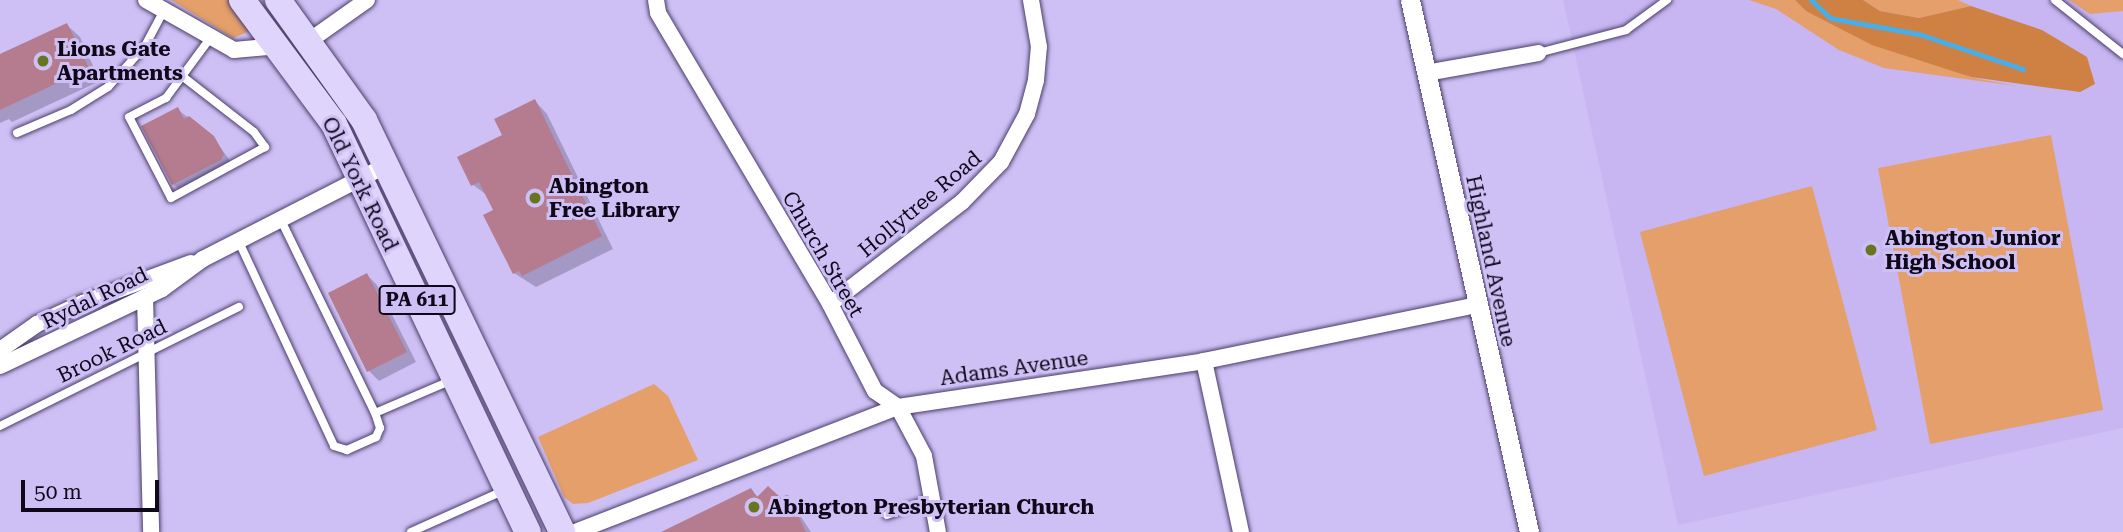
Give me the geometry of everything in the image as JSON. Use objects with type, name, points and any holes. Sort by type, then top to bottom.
[{"type":"highway","name":"Old York Road","points":[[242,0],[334,124],[528,532]]},
{"type":"highway","name":"Old York Road","points":[[278,0],[364,120],[562,532]]},
{"type":"street","points":[[146,0],[234,50],[279,47]]},
{"type":"street","points":[[309,41],[367,0]]},
{"type":"street","name":"Church Street","points":[[656,0],[658,13],[830,304],[875,391],[898,407],[924,456],[939,532]]},
{"type":"street","name":"Hollytree Road","points":[[830,304],[962,202],[1001,162],[1027,114],[1037,80],[1039,47],[1031,0]]},
{"type":"street","name":"Highland Avenue","points":[[1410,0],[1476,305],[1529,532]]},
{"type":"street","points":[[1426,73],[1538,53]]},
{"type":"street","name":"Rydal Road","points":[[0,366],[145,297],[203,260],[387,165]]},
{"type":"street","name":"Rydal Road","points":[[0,350],[37,324],[83,303],[153,274],[203,260]]},
{"type":"street","points":[[145,297],[151,532]]},
{"type":"street","points":[[83,303],[91,323]]},
{"type":"street","name":"Adams Avenue","points":[[575,532],[898,407],[1204,361],[1476,305]]},
{"type":"street","points":[[1204,361],[1241,532]]},
{"type":"lane","points":[[1538,53],[1626,30],[1667,0]]},
{"type":"lane","points":[[2055,0],[2123,54]]},
{"type":"lane","points":[[17,133],[108,87],[145,46],[164,10]]},
{"type":"lane","points":[[182,76],[254,132],[265,147],[171,198],[129,117],[166,99],[182,76],[211,37]]},
{"type":"lane","points":[[239,242],[334,446],[347,450],[376,437],[380,428],[375,414],[281,220]]},
{"type":"lane","name":"Brook Road","points":[[0,426],[239,307]]},
{"type":"lane","points":[[375,414],[455,379]]},
{"type":"lane","points":[[411,532],[507,489]]},
{"type":"lane","points":[[887,515],[932,499]]},
{"type":"shaded area","points":[[171,0],[232,0],[250,31],[233,38]]},
{"type":"shaded area","name":"Abington Junior High School","points":[[1563,0],[2123,0],[2123,428],[1678,525]]},
{"type":"shaded area","points":[[1749,0],[1795,0],[1806,11],[1970,77],[2016,86],[1884,68],[1839,50],[1776,9]]},
{"type":"shaded area","points":[[1795,0],[1863,0],[1880,11],[1919,18],[1971,6],[2042,30],[2087,57],[2095,84],[2080,92],[1971,77],[1872,45],[1806,11]]},
{"type":"shaded area","points":[[1863,0],[1958,0],[1971,6],[1919,18],[1880,11]]},
{"type":"shaded area","points":[[2069,0],[2123,0],[2123,11],[2090,14]]},
{"type":"shaded area","points":[[2051,135],[2103,410],[1930,444],[1878,168]]},
{"type":"shaded area","points":[[1812,186],[1877,430],[1704,476],[1640,232]]},
{"type":"shaded area","points":[[654,384],[668,396],[698,460],[588,503],[573,504],[564,497],[538,437]]},
{"type":"building","name":"Lions Gate Apartments","points":[[67,23],[89,68],[0,110],[0,54]]},
{"type":"building","name":"Abington Free Library","points":[[535,99],[602,236],[522,276],[519,271],[513,274],[483,215],[493,210],[479,182],[471,186],[457,157],[502,135],[494,119]]},
{"type":"building","points":[[178,107],[184,119],[189,116],[214,136],[224,154],[221,160],[172,185],[141,126]]},
{"type":"building","points":[[367,273],[407,352],[367,372],[328,293]]},
{"type":"building","name":"Abington Presbyterian Church","points":[[768,486],[780,497],[788,495],[806,532],[661,532],[751,488],[757,497]]},
{"type":"waterway","points":[[1811,0],[1830,18],[1919,34],[2023,69]]},
{"type":"place","name":"Lions Gate Apartments","points":[[43,61]]},
{"type":"place","name":"Abington Free Library","points":[[535,198]]},
{"type":"place","name":"Abington Junior High School","points":[[1871,250]]},
{"type":"place","name":"Abington Presbyterian Church","points":[[754,507]]}]
